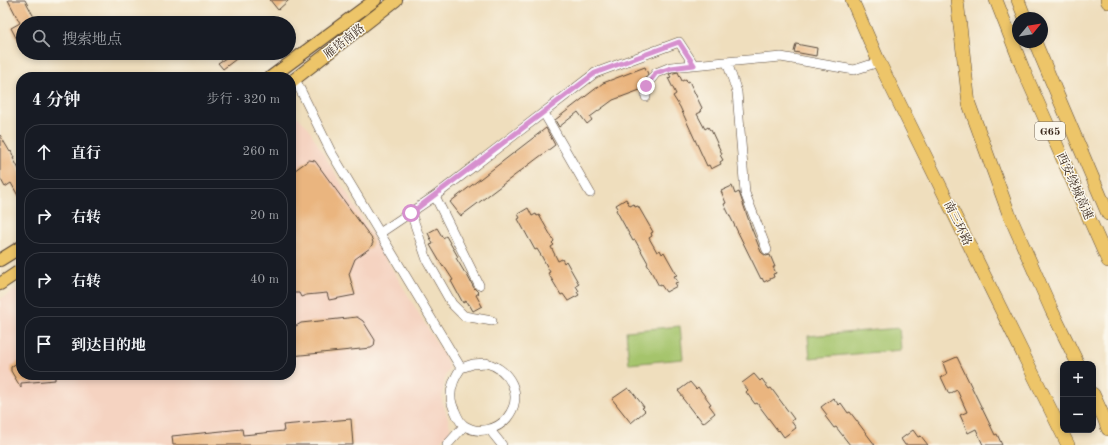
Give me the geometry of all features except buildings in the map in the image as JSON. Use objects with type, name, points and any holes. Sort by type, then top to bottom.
[{"type":"highway","name":"南三环路","points":[[852,0],[879,62],[1068,445]]},
{"type":"highway","points":[[957,0],[969,104],[1009,214],[1052,311],[1077,361]]},
{"type":"highway","name":"西安绕城高速","points":[[996,0],[1023,69],[1108,261]]},
{"type":"highway","points":[[1018,0],[1023,12]]},
{"type":"highway","name":"西安绕城高速","points":[[1038,48],[1108,214]]},
{"type":"highway","points":[[1094,397],[1107,424]]},
{"type":"main road","name":"雁塔南路","points":[[296,58],[375,0]]},
{"type":"main road","name":"雁塔南路","points":[[296,79],[396,0]]},
{"type":"main road","name":"雁塔南路","points":[[278,72],[294,60]]},
{"type":"main road","points":[[0,260],[16,250]]},
{"type":"main road","points":[[0,284],[16,273]]},
{"type":"street","points":[[380,234],[435,196],[595,73],[679,42],[694,65]]},
{"type":"street","points":[[646,97],[646,86],[656,73],[671,68],[781,58],[854,70],[879,62]]},
{"type":"street","points":[[727,62],[737,92],[745,193],[767,250]]},
{"type":"street","points":[[296,87],[331,152],[461,368]]},
{"type":"street","points":[[544,113],[590,193]]},
{"type":"street","points":[[435,196],[479,285]]},
{"type":"street","points":[[411,213],[427,260],[452,304],[464,316],[492,321]]},
{"type":"street","points":[[486,363],[495,365],[510,380],[516,393],[513,406],[507,418],[490,430],[476,431],[464,426],[452,404],[451,393],[453,381],[461,368],[473,364],[486,363]]},
{"type":"street","points":[[447,445],[464,426]]},
{"type":"street","points":[[490,430],[502,445]]},
{"type":"shaded area","points":[[296,115],[307,126],[446,359],[449,368],[445,377],[442,400],[451,431],[436,445],[0,445],[0,299],[16,290],[16,380],[296,380]]},
{"type":"green space","points":[[680,326],[683,359],[629,364],[626,331]]},
{"type":"green space","points":[[899,328],[901,350],[810,358],[808,336]]},
{"type":"route","points":[[411,213],[595,73],[679,42],[694,65],[671,68],[656,73],[646,86]]}]
